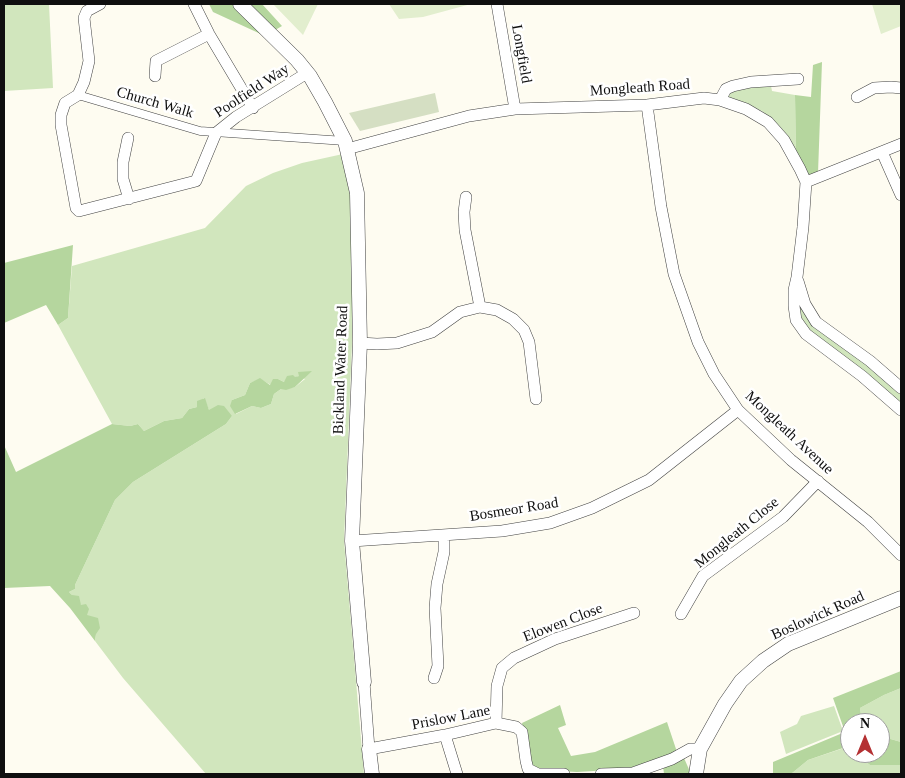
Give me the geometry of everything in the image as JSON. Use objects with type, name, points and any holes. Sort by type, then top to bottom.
[{"type":"street","points":[[78,95],[84,82],[89,61],[84,18],[87,11],[100,4]]},
{"type":"street","points":[[194,4],[209,34],[253,108]]},
{"type":"street","name":"Bickland Water Road","points":[[240,4],[291,54],[307,73],[325,102],[346,145],[357,193],[360,343],[352,541],[372,774]]},
{"type":"street","name":"Longfield","points":[[497,4],[515,109]]},
{"type":"street","points":[[155,76],[156,61],[209,34]]},
{"type":"street","name":"Poolfield Way","points":[[78,95],[65,103],[61,115],[61,125],[76,208],[79,211],[196,181],[216,133],[236,117],[307,73]]},
{"type":"street","points":[[720,100],[726,89],[733,86],[751,82],[798,79]]},
{"type":"street","points":[[857,97],[874,88],[901,88]]},
{"type":"street","name":"Church Walk","points":[[78,95],[190,128],[216,133],[346,145]]},
{"type":"street","name":"Mongleath Road","points":[[346,145],[469,116],[515,109],[646,104],[704,98],[720,100],[746,109],[768,122],[784,140],[806,182]]},
{"type":"street","name":"Mongleath Avenue","points":[[646,104],[661,208],[674,274],[698,342],[714,374],[738,410],[791,460],[868,522],[901,555]]},
{"type":"street","points":[[128,138],[123,162],[123,179],[129,199]]},
{"type":"street","points":[[901,144],[806,182],[803,226],[794,290],[796,320],[806,334],[862,376],[901,410]]},
{"type":"street","points":[[882,152],[901,195]]},
{"type":"street","points":[[466,197],[464,212],[465,230],[480,307]]},
{"type":"street","points":[[797,277],[805,304],[816,322],[870,361],[901,388]]},
{"type":"street","points":[[360,343],[397,343],[432,332],[460,312],[480,307],[497,310],[513,319],[524,330],[529,342],[536,399]]},
{"type":"street","name":"Bosmeor Road","points":[[352,541],[502,531],[550,523],[592,508],[649,480],[738,410]]},
{"type":"street","name":"Mongleath Close","points":[[681,614],[703,576],[783,517],[818,482]]},
{"type":"street","points":[[434,678],[438,666],[435,608],[437,584],[444,552],[444,535]]},
{"type":"street","name":"Boslowick Road","points":[[696,774],[700,749],[724,704],[741,681],[763,660],[788,644],[901,598]]},
{"type":"street","name":"Elowen Close","points":[[496,723],[498,686],[502,668],[514,658],[555,639],[634,613]]},
{"type":"street","name":"Prislow Lane","points":[[369,749],[445,735],[496,723],[516,728],[522,732],[528,769],[538,774],[564,774]]},
{"type":"street","points":[[445,735],[457,774]]},
{"type":"street","points":[[600,774],[632,773],[672,759],[690,748],[700,749]]},
{"type":"green space","points":[[4,4],[49,4],[53,88],[4,91]]},
{"type":"green space","points":[[209,4],[262,4],[282,26],[265,36],[213,12]]},
{"type":"green space","points":[[273,4],[318,4],[303,35]]},
{"type":"green space","points":[[389,4],[471,4],[423,17],[399,19]]},
{"type":"green space","points":[[872,4],[901,4],[901,26],[881,34]]},
{"type":"green space","points":[[822,62],[818,173],[808,177],[796,154],[795,95],[811,97],[813,65]]},
{"type":"green space","points":[[771,86],[772,91],[795,95],[796,154],[784,131],[762,111],[727,99],[732,89]]},
{"type":"green space","points":[[435,93],[439,112],[360,131],[349,113]]},
{"type":"green space","points":[[343,154],[352,194],[352,343],[344,541],[364,774],[206,774],[123,678],[95,641],[96,634],[81,605],[69,592],[75,589],[75,585],[115,500],[133,482],[226,424],[232,416],[209,410],[204,398],[197,407],[189,409],[182,418],[164,421],[144,431],[138,424],[130,426],[112,424],[58,325],[68,318],[72,266],[205,228],[246,186],[273,173],[302,163]],"holes":[[[299,376],[305,379],[295,387],[281,389],[274,394],[271,404],[261,408],[252,406],[236,414],[232,400],[245,395],[250,383],[260,379],[271,385],[278,379],[284,382]]]},
{"type":"green space","points":[[73,245],[68,318],[58,325],[46,305],[4,323],[4,263]]},
{"type":"green space","points":[[797,296],[814,325],[866,363],[901,393],[901,407],[808,331],[800,319]]},
{"type":"green space","points":[[312,371],[295,387],[286,390],[281,389],[274,394],[271,404],[261,408],[252,406],[235,414],[230,406],[232,400],[245,395],[250,383],[260,378],[270,385],[273,379],[284,382],[287,376],[293,375],[295,377],[299,376],[298,372]]},
{"type":"green space","points":[[205,398],[209,410],[218,405],[224,406],[232,416],[226,424],[133,482],[115,500],[75,585],[75,589],[69,592],[72,595],[79,596],[81,605],[86,604],[89,609],[87,615],[98,618],[100,628],[96,634],[95,641],[70,608],[50,586],[4,588],[4,445],[16,472],[112,424],[130,426],[138,424],[144,431],[164,421],[182,418],[189,409],[197,407],[197,401]]},
{"type":"green space","points":[[901,671],[901,688],[860,708],[861,713],[840,713],[840,718],[833,698]]},
{"type":"green space","points":[[901,688],[901,742],[890,739],[890,713],[861,713],[860,708]]},
{"type":"green space","points":[[560,705],[566,725],[558,728],[571,756],[595,752],[667,722],[677,752],[627,769],[577,772],[540,770],[532,766],[522,723]]},
{"type":"green space","points":[[834,706],[840,723],[840,732],[786,754],[780,732],[797,724],[801,716]]},
{"type":"green space","points":[[840,734],[840,749],[808,760],[791,774],[773,774],[773,762]]},
{"type":"green space","points":[[890,739],[901,742],[901,765],[870,765],[868,763],[890,763]]},
{"type":"green space","points":[[840,749],[840,763],[901,765],[901,774],[791,774],[808,760]]},
{"type":"green space","points":[[684,758],[691,774],[664,774],[663,765]]}]
